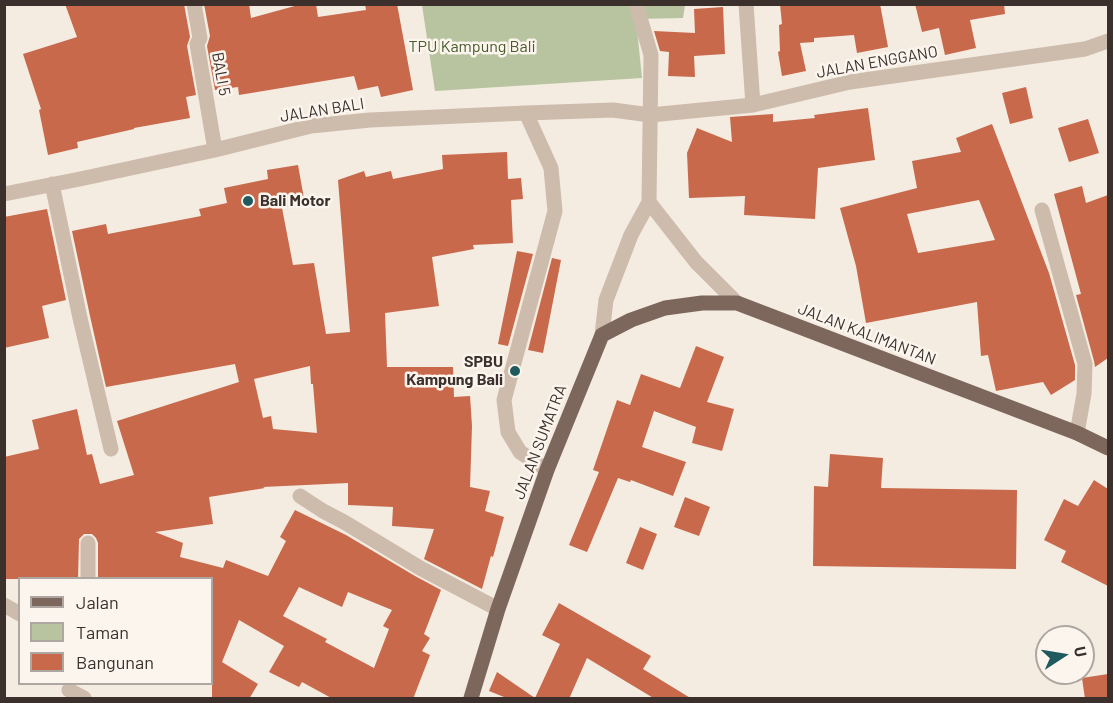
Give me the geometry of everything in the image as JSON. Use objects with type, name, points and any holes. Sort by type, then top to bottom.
[{"type":"main road","points":[[602,335],[631,320],[665,308],[702,303],[737,303]]},
{"type":"main road","name":"JALAN KALIMANTAN","points":[[737,303],[1077,433],[1108,448]]},
{"type":"main road","name":"JALAN SUMATRA","points":[[471,699],[498,609],[547,470],[602,335]]},
{"type":"street","name":"BALI 5","points":[[194,4],[200,38],[197,44],[215,150]]},
{"type":"street","points":[[636,4],[651,56],[649,202]]},
{"type":"street","points":[[746,4],[753,105]]},
{"type":"street","name":"JALAN ENGGANO","points":[[650,115],[753,105],[850,82],[1085,49],[1108,41]]},
{"type":"street","name":"JALAN BALI","points":[[4,194],[215,150],[311,126],[370,120],[614,110],[650,115]]},
{"type":"street","points":[[526,113],[551,168],[555,211],[504,400],[508,432],[520,452],[547,470]]},
{"type":"street","points":[[52,184],[111,450]]},
{"type":"street","name":"JALAN KALIMANTAN","points":[[649,202],[696,262],[737,303]]},
{"type":"street","name":"JALAN SUMATRA","points":[[602,335],[606,300],[631,236],[649,202]]},
{"type":"street","points":[[1042,210],[1085,364],[1084,394],[1077,433]]},
{"type":"street","points":[[300,496],[323,512],[344,522],[420,568],[498,609]]},
{"type":"street","points":[[88,543],[88,577]]},
{"type":"street","points":[[4,605],[18,613]]},
{"type":"street","points":[[68,691],[84,699]]},
{"type":"green space","name":"TPU Kampung Bali","points":[[422,5],[685,5],[683,18],[636,19],[642,78],[435,91]]},
{"type":"building","points":[[65,4],[184,4],[190,37],[187,46],[196,95],[186,97],[190,118],[134,128],[77,142],[78,148],[48,155],[39,110],[41,109],[23,54],[77,37]]},
{"type":"building","points":[[204,4],[249,4],[251,18],[302,4],[316,4],[318,17],[366,10],[365,4],[397,4],[413,90],[381,97],[378,86],[358,90],[354,76],[239,95],[238,87],[215,90],[207,46],[210,36]]},
{"type":"building","points":[[780,4],[880,4],[888,47],[857,53],[854,35],[814,38],[814,42],[800,43],[806,71],[782,76],[778,52],[780,51],[779,25],[782,24]]},
{"type":"building","points":[[915,4],[1004,4],[1005,14],[970,20],[976,48],[945,55],[939,28],[922,32]]},
{"type":"building","points":[[723,7],[725,54],[694,56],[695,77],[668,76],[669,52],[660,51],[654,31],[695,33],[694,9]]},
{"type":"building","points":[[1026,87],[1033,118],[1010,124],[1002,93]]},
{"type":"building","points":[[868,108],[875,160],[818,168],[815,219],[744,215],[745,196],[689,198],[687,153],[697,128],[732,142],[730,117],[773,114],[773,122],[815,118],[814,115]]},
{"type":"building","points":[[1088,119],[1099,153],[1069,162],[1058,128]]},
{"type":"building","points":[[992,124],[1049,273],[1075,365],[1075,380],[1051,395],[1043,382],[996,391],[988,355],[981,356],[977,302],[866,323],[856,266],[840,208],[917,188],[912,161],[961,152],[956,138]],"holes":[[[979,200],[995,240],[918,253],[907,214]]]},
{"type":"building","points":[[507,152],[508,179],[521,178],[523,199],[511,200],[513,243],[473,245],[474,249],[432,257],[439,306],[385,313],[387,367],[453,367],[454,397],[470,396],[472,426],[470,487],[490,491],[485,511],[504,517],[482,589],[424,559],[434,529],[392,526],[393,507],[348,505],[348,483],[263,487],[265,488],[209,497],[213,524],[155,532],[183,543],[180,557],[223,568],[226,560],[268,576],[286,541],[280,537],[295,510],[346,535],[441,590],[424,634],[430,638],[422,651],[430,655],[413,699],[333,699],[302,682],[299,687],[269,672],[284,646],[239,620],[222,662],[258,684],[249,699],[212,699],[213,577],[98,577],[98,543],[92,534],[84,534],[79,539],[78,577],[4,579],[4,457],[39,449],[32,420],[77,409],[87,455],[92,454],[100,484],[134,475],[117,421],[239,382],[235,364],[106,387],[72,231],[106,224],[108,234],[201,216],[199,209],[227,203],[224,188],[268,179],[267,170],[298,165],[305,204],[282,208],[293,265],[314,263],[326,334],[350,332],[338,180],[364,171],[366,177],[391,171],[393,179],[443,169],[442,155]],"holes":[[[310,366],[311,384],[313,384],[317,433],[273,429],[271,416],[263,418],[254,379]],[[299,587],[342,607],[348,592],[392,610],[383,626],[389,629],[374,668],[325,642],[327,639],[283,616]]]},
{"type":"building","points":[[1082,186],[1086,203],[1108,195],[1108,358],[1095,367],[1076,295],[1081,294],[1054,194]]},
{"type":"building","points":[[47,209],[66,300],[42,306],[49,338],[4,348],[4,217]]},
{"type":"building","points":[[517,251],[533,254],[508,346],[498,344]]},
{"type":"building","points":[[552,258],[561,260],[543,353],[528,350]]},
{"type":"building","points":[[696,346],[724,357],[707,402],[734,409],[722,451],[692,443],[696,427],[654,411],[642,447],[686,462],[673,496],[631,480],[630,482],[618,478],[587,552],[569,545],[599,472],[593,470],[617,400],[630,405],[641,374],[680,388]]},
{"type":"building","points":[[830,454],[883,458],[881,488],[1017,490],[1016,569],[813,566],[814,486],[828,487]]},
{"type":"building","points":[[1094,480],[1108,489],[1108,586],[1061,562],[1066,551],[1044,540],[1064,499],[1078,506]]},
{"type":"building","points":[[685,497],[710,507],[699,536],[674,527]]},
{"type":"building","points":[[640,527],[657,534],[643,570],[626,563]]},
{"type":"building","points":[[559,603],[651,656],[643,669],[692,699],[655,699],[587,658],[569,699],[509,699],[489,691],[497,672],[535,698],[560,644],[542,635]]},
{"type":"building","points":[[1108,674],[1108,699],[1085,699],[1083,685],[1095,685],[1095,676]]},
{"type":"place","name":"Bali Motor","points":[[248,201]]},
{"type":"place","name":"SPBU Kampung Bali","points":[[515,371]]}]
